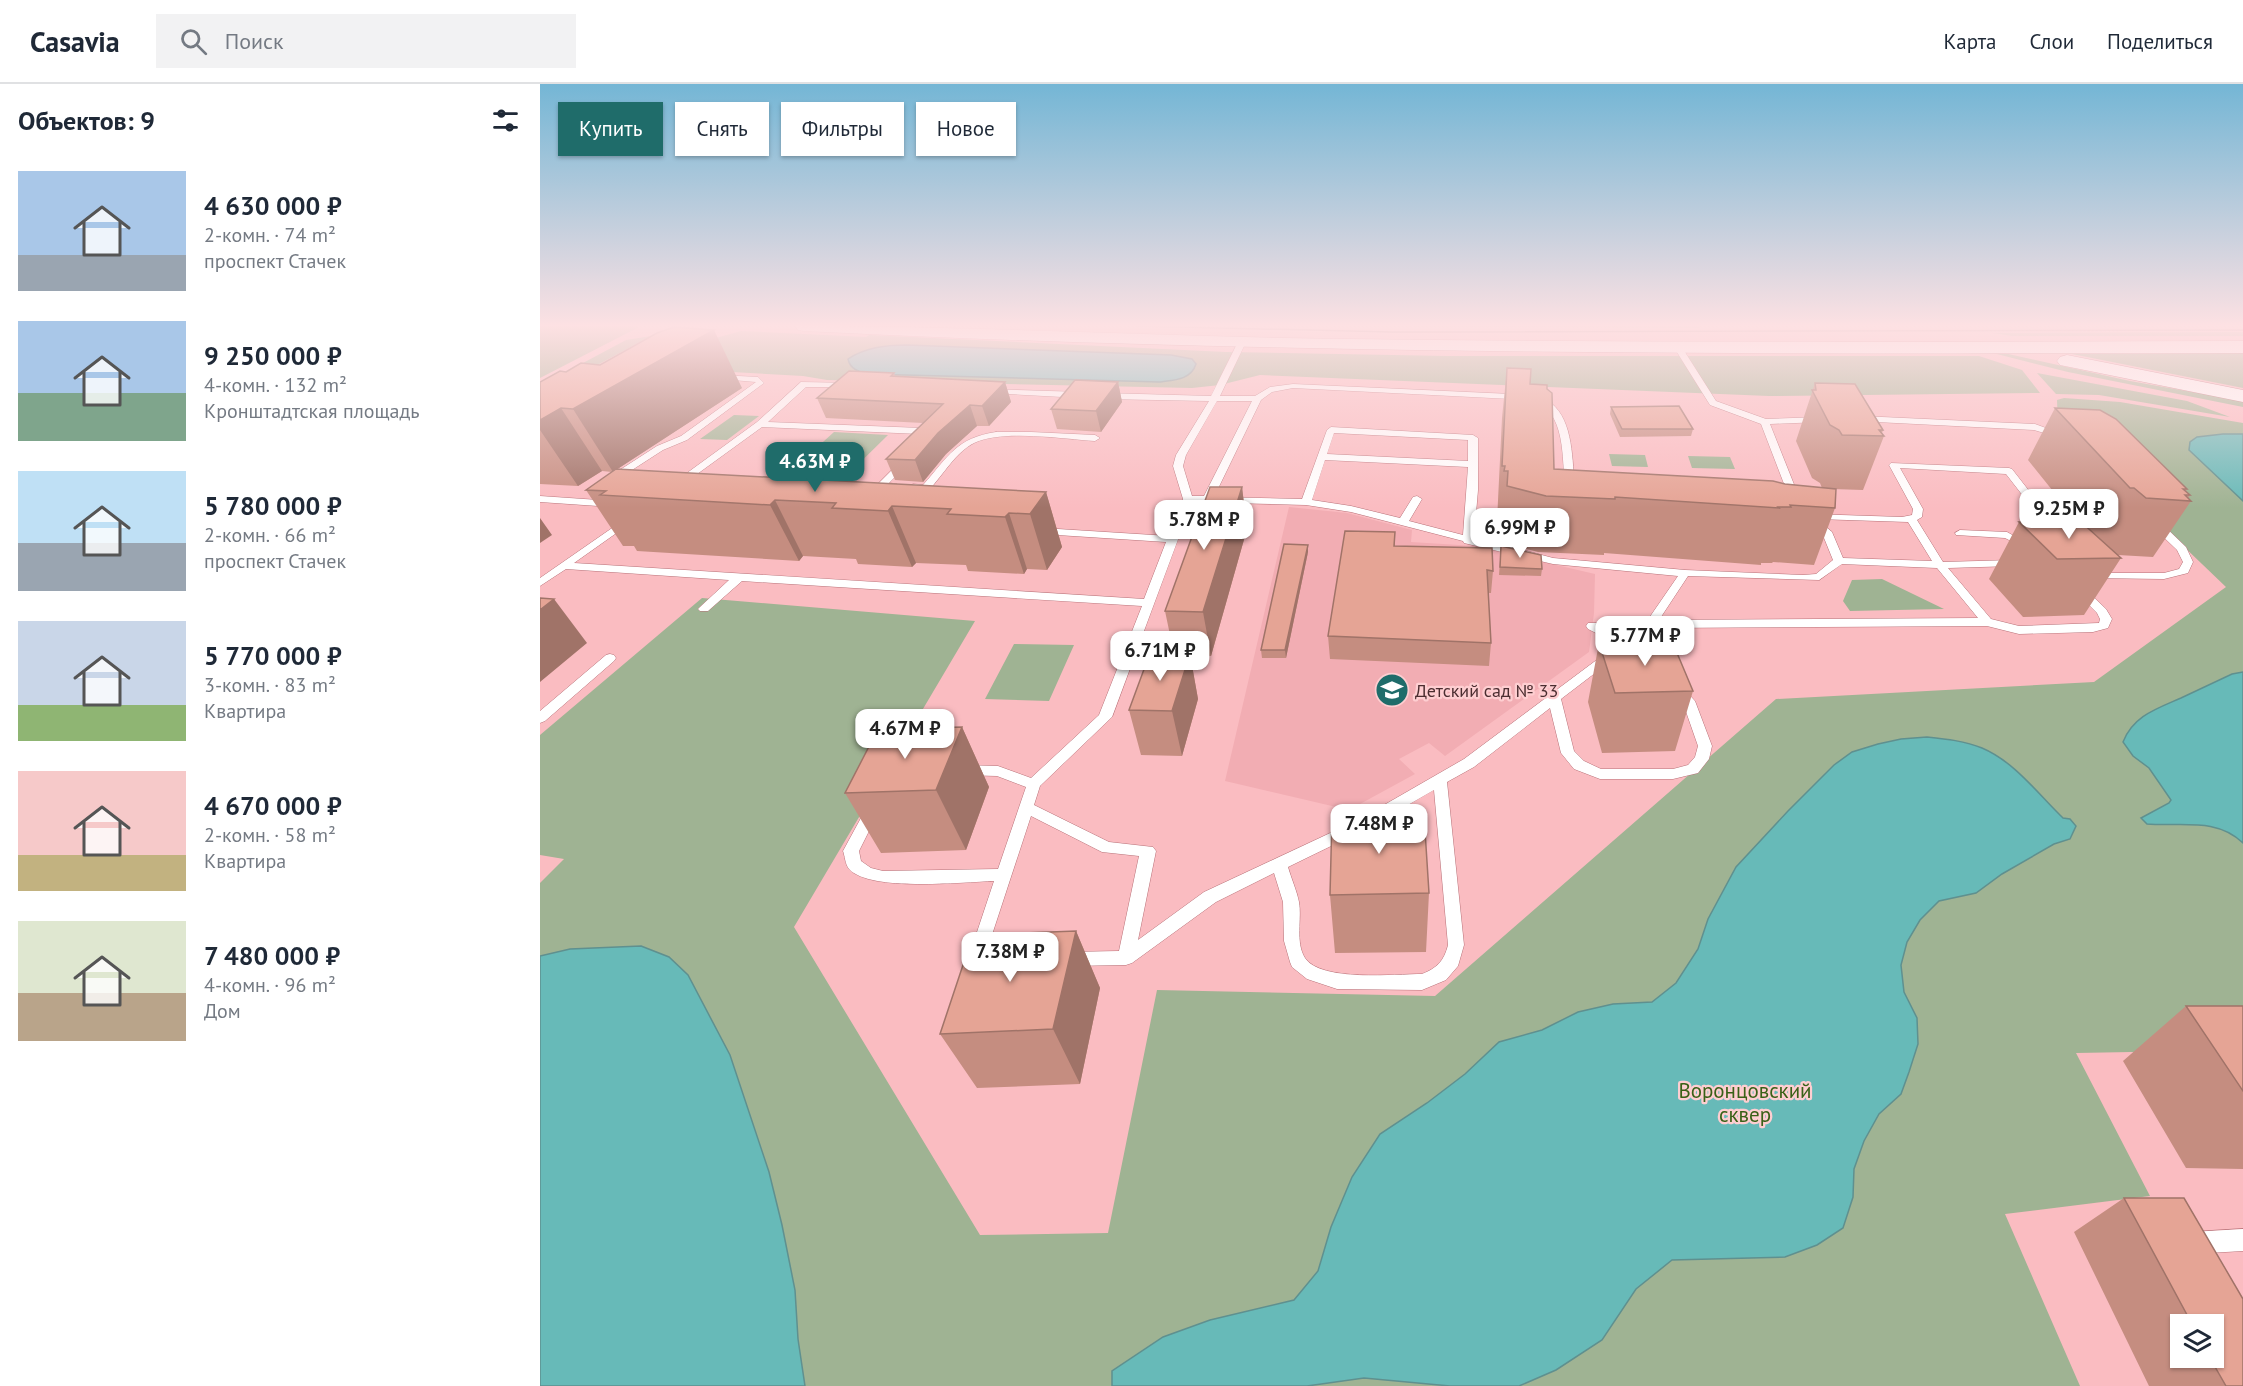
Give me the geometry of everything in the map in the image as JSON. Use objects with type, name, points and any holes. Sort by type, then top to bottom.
[{"type":"main road","points":[[2194,387],[2243,396]]},
{"type":"lane","points":[[605,484],[660,448],[684,438],[755,387]]},
{"type":"lane","points":[[666,493],[760,424],[801,387]]},
{"type":"lane","points":[[987,961],[975,962],[1034,784],[1052,763],[1090,733],[1105,717],[1188,499],[1178,466],[1180,455],[1220,387]]},
{"type":"lane","points":[[1208,498],[1257,399],[1263,392],[1280,387]]},
{"type":"lane","points":[[1308,387],[1534,398],[1547,403],[1553,409],[1562,427],[1572,501]]},
{"type":"lane","points":[[1703,387],[1713,403],[1765,422],[1835,418]]},
{"type":"lane","points":[[983,390],[1257,399]]},
{"type":"lane","points":[[1847,419],[2035,427],[2065,437],[2073,444]]},
{"type":"lane","points":[[1765,422],[1798,507],[1827,532],[1839,561]]},
{"type":"lane","points":[[760,424],[927,433],[929,436],[919,448]]},
{"type":"lane","points":[[1305,502],[1331,430],[1473,438],[1473,490],[1468,541]]},
{"type":"lane","points":[[911,456],[881,486],[926,488],[967,443],[981,437],[1000,435],[1095,438]]},
{"type":"lane","points":[[1322,457],[1472,464]]},
{"type":"lane","points":[[1806,516],[1911,519],[1917,517],[1918,509],[1894,465],[2009,471],[2053,528],[2052,551]]},
{"type":"lane","points":[[678,471],[694,472]]},
{"type":"lane","points":[[578,502],[596,490]]},
{"type":"lane","points":[[540,499],[624,505]]},
{"type":"lane","points":[[1188,499],[1305,502],[1351,509],[1468,541],[1554,561],[1685,573],[1819,577],[1839,561],[1940,565],[2022,563]]},
{"type":"lane","points":[[1402,523],[1417,500]]},
{"type":"lane","points":[[540,584],[638,513]]},
{"type":"lane","points":[[1651,624],[1987,622],[2019,630],[2093,628],[2104,625],[2106,619],[2102,611],[2075,580],[2164,576],[2184,571],[2188,562],[2182,549],[2148,516]]},
{"type":"lane","points":[[1911,519],[1940,565],[1987,622]]},
{"type":"lane","points":[[1036,531],[1173,539]]},
{"type":"lane","points":[[1960,533],[2007,535],[2036,551]]},
{"type":"lane","points":[[564,566],[1150,603]]},
{"type":"lane","points":[[1056,959],[1126,958],[1210,897],[1363,824],[1469,763],[1651,624],[1685,573]]},
{"type":"lane","points":[[704,609],[738,578]]},
{"type":"lane","points":[[1592,626],[1626,643]]},
{"type":"lane","points":[[540,718],[610,658]]},
{"type":"lane","points":[[1607,658],[1626,666]]},
{"type":"lane","points":[[1554,698],[1568,753],[1579,765],[1600,774],[1673,774],[1693,769],[1702,759],[1706,746],[1689,701],[1681,692],[1663,682]]},
{"type":"lane","points":[[947,770],[998,771],[1034,784]]},
{"type":"lane","points":[[1279,864],[1290,902],[1292,941],[1298,962],[1313,974],[1336,981],[1422,982],[1440,975],[1452,961],[1456,945],[1440,780]]},
{"type":"lane","points":[[880,794],[852,851],[854,864],[867,873],[883,877],[1003,875]]},
{"type":"lane","points":[[1025,807],[1107,848],[1148,851],[1126,958]]},
{"type":"lane","points":[[2192,1264],[2181,1244],[2243,1240]]},
{"type":"shaded area","name":"Детский сад № 33","points":[[1289,507],[1347,513],[1412,530],[1411,542],[1475,546],[1595,574],[1594,613],[1589,652],[1445,756],[1429,743],[1399,759],[1415,774],[1349,810],[1225,781]]},
{"type":"green space","points":[[540,387],[557,387],[540,396]]},
{"type":"green space","points":[[1135,387],[1204,387],[1192,388]]},
{"type":"green space","points":[[1545,387],[2035,387],[2040,393],[1769,396]]},
{"type":"green space","points":[[2049,387],[2111,387],[2187,401],[2230,417],[2099,395],[2056,394]]},
{"type":"green space","points":[[2142,387],[2163,387],[2243,401],[2243,407]]},
{"type":"green space","name":"Воронцовский сквер","points":[[2064,398],[2120,402],[2243,423],[2243,1050],[2076,1053],[2150,1196],[2005,1214],[2080,1386],[540,1386],[540,883],[564,859],[540,855],[540,735],[702,598],[975,621],[794,927],[980,1235],[1108,1233],[1157,990],[1435,996],[1776,699],[2094,682],[2226,587],[2058,426],[2057,400]]},
{"type":"green space","points":[[734,415],[759,416],[727,440],[700,439]]},
{"type":"green space","points":[[834,432],[888,435],[832,490],[772,488]]},
{"type":"green space","points":[[1609,454],[1645,455],[1648,467],[1612,466]]},
{"type":"green space","points":[[1688,456],[1730,457],[1735,469],[1692,468]]},
{"type":"green space","points":[[1882,579],[1944,609],[1850,611],[1843,601],[1852,580]]},
{"type":"green space","points":[[1014,644],[1074,645],[1049,701],[985,699]]},
{"type":"water","points":[[2243,434],[2243,501],[2189,450],[2190,442],[2197,437]]},
{"type":"water","points":[[2243,672],[2243,843],[2233,835],[2210,826],[2147,824],[2141,818],[2171,800],[2149,768],[2133,756],[2123,742],[2127,733],[2146,714],[2232,674]]},
{"type":"water","points":[[1927,737],[1969,744],[1994,754],[2026,779],[2063,818],[2070,819],[2076,826],[2070,839],[2054,844],[2002,874],[1976,893],[1939,901],[1920,920],[1907,942],[1901,965],[1904,992],[1917,1018],[1918,1044],[1901,1094],[1879,1114],[1864,1141],[1854,1169],[1853,1197],[1843,1228],[1817,1245],[1785,1257],[1672,1260],[1636,1289],[1602,1340],[1556,1370],[1519,1386],[1450,1386],[1364,1378],[1307,1386],[1112,1386],[1112,1371],[1163,1337],[1210,1320],[1294,1300],[1318,1271],[1331,1227],[1352,1177],[1380,1134],[1465,1074],[1499,1042],[1542,1030],[1578,1012],[1613,1004],[1652,1002],[1676,983],[1698,949],[1708,919],[1736,867],[1834,765],[1852,752],[1878,744]]},
{"type":"water","points":[[641,946],[669,957],[688,975],[730,1055],[769,1172],[782,1225],[795,1290],[798,1339],[805,1386],[540,1386],[540,956],[570,949]]},
{"type":"building","points":[[540,387],[613,387],[573,409],[561,408],[540,420]]},
{"type":"building","points":[[830,387],[1000,387],[982,406],[970,405],[938,433],[915,460],[886,459],[943,404],[817,398]]},
{"type":"building","points":[[1069,387],[1114,387],[1096,411],[1051,409]]},
{"type":"building","points":[[1506,387],[1547,387],[1552,393],[1554,469],[1773,481],[1836,489],[1835,508],[1790,505],[1791,507],[1779,508],[1615,497],[1615,499],[1546,496],[1507,486],[1508,471],[1504,471],[1505,466],[1502,466]]},
{"type":"building","points":[[1816,387],[1857,387],[1883,430],[1879,430],[1884,436],[1842,435],[1839,430],[1830,425],[1812,390],[1816,390]]},
{"type":"building","points":[[1679,406],[1693,429],[1622,429],[1611,407]]},
{"type":"building","points":[[2055,408],[2100,410],[2116,419],[2187,489],[2183,489],[2190,495],[2185,495],[2191,501],[2146,498],[2134,488],[2130,488]]},
{"type":"building","points":[[616,469],[1046,492],[1030,514],[1009,513],[1005,517],[947,514],[951,509],[892,506],[888,511],[832,508],[836,503],[775,500],[770,505],[600,495],[606,491],[586,490]]},
{"type":"building","points":[[1210,487],[1242,487],[1203,612],[1165,611]]},
{"type":"building","points":[[2080,521],[2121,558],[2057,559],[2019,522]]},
{"type":"building","points":[[1345,531],[1395,532],[1394,546],[1492,548],[1493,571],[1487,570],[1491,643],[1328,636]]},
{"type":"building","points":[[1284,544],[1308,545],[1285,650],[1261,650]]},
{"type":"building","points":[[1501,546],[1541,555],[1542,569],[1500,567]]},
{"type":"building","points":[[540,598],[554,599],[540,610]]},
{"type":"building","points":[[1672,641],[1693,691],[1615,693],[1599,643]]},
{"type":"building","points":[[1150,653],[1190,654],[1172,711],[1129,710]]},
{"type":"building","points":[[962,727],[936,790],[845,793],[878,729]]},
{"type":"building","points":[[1424,815],[1429,893],[1330,895],[1332,817]]},
{"type":"building","points":[[1076,931],[1053,1029],[940,1034],[973,935]]},
{"type":"building","points":[[2186,1006],[2243,1006],[2243,1091]]},
{"type":"building","points":[[2124,1198],[2184,1198],[2243,1299],[2243,1386],[2226,1386],[2216,1368],[2224,1368],[2224,1314],[2187,1314]]},
{"type":"place","name":"Детский сад № 33","points":[[1392,690]]}]
